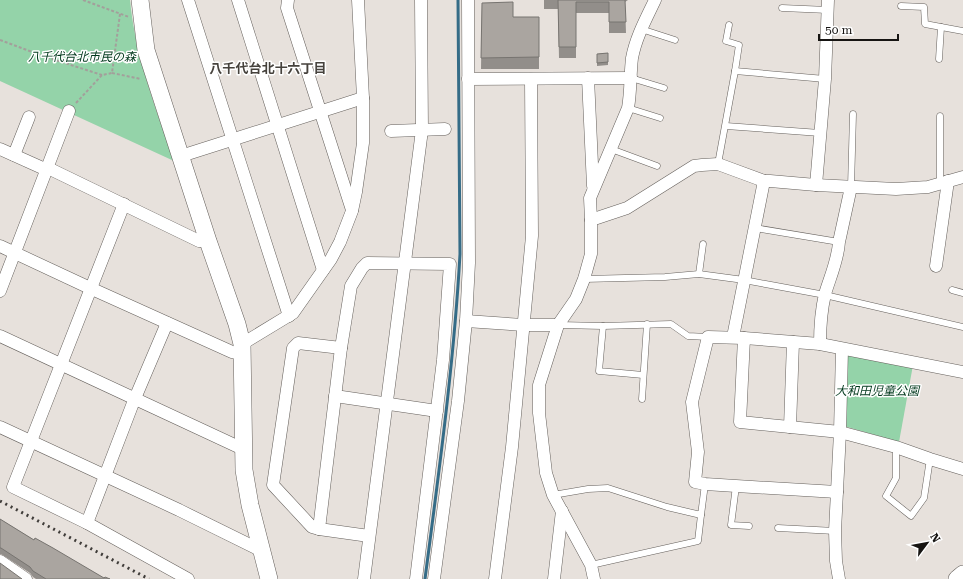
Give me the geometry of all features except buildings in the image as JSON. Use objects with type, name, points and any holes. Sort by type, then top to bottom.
[{"type":"street","points":[[140,0],[146,50],[208,241],[238,324],[242,349],[244,470],[250,505],[269,579]]},
{"type":"street","points":[[188,0],[289,316]]},
{"type":"street","points":[[238,0],[324,270]]},
{"type":"street","points":[[288,0],[286,8],[352,211]]},
{"type":"street","points":[[0,246],[232,352],[242,349],[293,313],[324,270],[340,242],[352,211],[363,149],[363,98],[358,0]]},
{"type":"street","points":[[364,579],[422,130],[421,0]]},
{"type":"street","points":[[434,579],[458,401],[466,321],[469,263],[468,0]]},
{"type":"street","points":[[594,579],[591,565],[553,495],[546,473],[539,413],[539,386],[558,325],[576,299],[584,279],[591,254],[590,198],[628,108],[635,47],[641,29],[655,0]]},
{"type":"street","points":[[816,185],[825,79],[828,5]]},
{"type":"street","points":[[588,78],[593,190]]},
{"type":"street","points":[[468,79],[631,78]]},
{"type":"street","points":[[495,579],[512,447],[532,236],[530,79]]},
{"type":"street","points":[[181,156],[363,98]]},
{"type":"street","points":[[0,291],[69,111]]},
{"type":"street","points":[[14,155],[29,117]]},
{"type":"street","points":[[391,131],[444,129]]},
{"type":"street","points":[[0,148],[124,204],[199,241],[208,241]]},
{"type":"street","points":[[591,220],[627,208],[694,166],[702,164],[718,164],[764,181],[851,187],[911,189],[963,177]]},
{"type":"street","points":[[764,181],[744,280],[738,338],[740,422],[840,432],[896,447],[963,469]]},
{"type":"street","points":[[936,266],[944,182]]},
{"type":"street","points":[[820,344],[820,326],[825,295],[838,251],[851,187]]},
{"type":"street","points":[[124,204],[13,487],[87,523],[188,579]]},
{"type":"street","points":[[319,529],[341,348],[351,286],[362,268],[367,263],[450,264],[443,360],[416,579]]},
{"type":"street","points":[[466,321],[523,325],[558,325]]},
{"type":"street","points":[[87,523],[135,399],[167,323]]},
{"type":"street","points":[[0,336],[243,449]]},
{"type":"street","points":[[837,492],[705,484],[695,482],[698,452],[692,402],[708,337],[820,344],[963,372]]},
{"type":"street","points":[[790,427],[793,342]]},
{"type":"street","points":[[341,348],[298,343],[293,348],[273,485],[312,527],[369,536]]},
{"type":"street","points":[[839,579],[836,561],[835,531],[842,349]]},
{"type":"street","points":[[335,396],[437,411]]},
{"type":"street","points":[[0,427],[179,510],[262,551]]},
{"type":"street","points":[[554,579],[562,512]]},
{"type":"street","points":[[0,561],[26,579]]},
{"type":"street","points":[[957,579],[963,574]]},
{"type":"lane","points":[[782,8],[828,5]]},
{"type":"lane","points":[[902,6],[924,7],[925,24],[963,31]]},
{"type":"lane","points":[[718,164],[726,126],[739,45],[726,41],[729,25]]},
{"type":"lane","points":[[939,59],[941,28]]},
{"type":"lane","points":[[641,29],[675,40]]},
{"type":"lane","points":[[735,71],[825,79]]},
{"type":"lane","points":[[631,78],[664,88]]},
{"type":"lane","points":[[628,108],[660,118]]},
{"type":"lane","points":[[851,187],[853,114]]},
{"type":"lane","points":[[940,116],[944,182]]},
{"type":"lane","points":[[726,126],[820,133]]},
{"type":"lane","points":[[611,149],[657,166]]},
{"type":"lane","points":[[755,228],[839,242]]},
{"type":"lane","points":[[699,274],[702,244]]},
{"type":"lane","points":[[584,279],[665,277],[699,274],[744,280],[825,295],[963,327]]},
{"type":"lane","points":[[952,290],[963,293]]},
{"type":"lane","points":[[642,399],[647,324]]},
{"type":"lane","points":[[558,325],[603,326],[671,324],[688,336],[708,337]]},
{"type":"lane","points":[[603,326],[599,371],[643,375]]},
{"type":"lane","points":[[896,447],[896,478],[886,496],[911,516],[924,498],[930,459]]},
{"type":"lane","points":[[591,565],[698,541],[705,484]]},
{"type":"lane","points":[[736,486],[731,525],[750,526]]},
{"type":"lane","points":[[553,495],[588,489],[608,488],[667,507],[701,515]]},
{"type":"lane","points":[[778,528],[835,531]]},
{"type":"path","points":[[83,0],[131,17]]},
{"type":"path","points":[[112,73],[120,14]]},
{"type":"path","points":[[0,40],[102,75],[112,73],[143,80]]},
{"type":"path","points":[[69,111],[102,75]]},
{"type":"green space","name":"八千代台北市民の森","points":[[0,0],[130,0],[136,41],[141,61],[153,102],[174,161],[0,81]]},
{"type":"green space","name":"大和田児童公園","points":[[848,354],[913,365],[899,442],[844,426]]},
{"type":"waterway","points":[[425,579],[450,376],[460,254],[458,0]]},
{"type":"railway","points":[[0,501],[149,579]]},
{"type":"district","name":"八千代台北十六丁目","points":[[268,68]]}]
